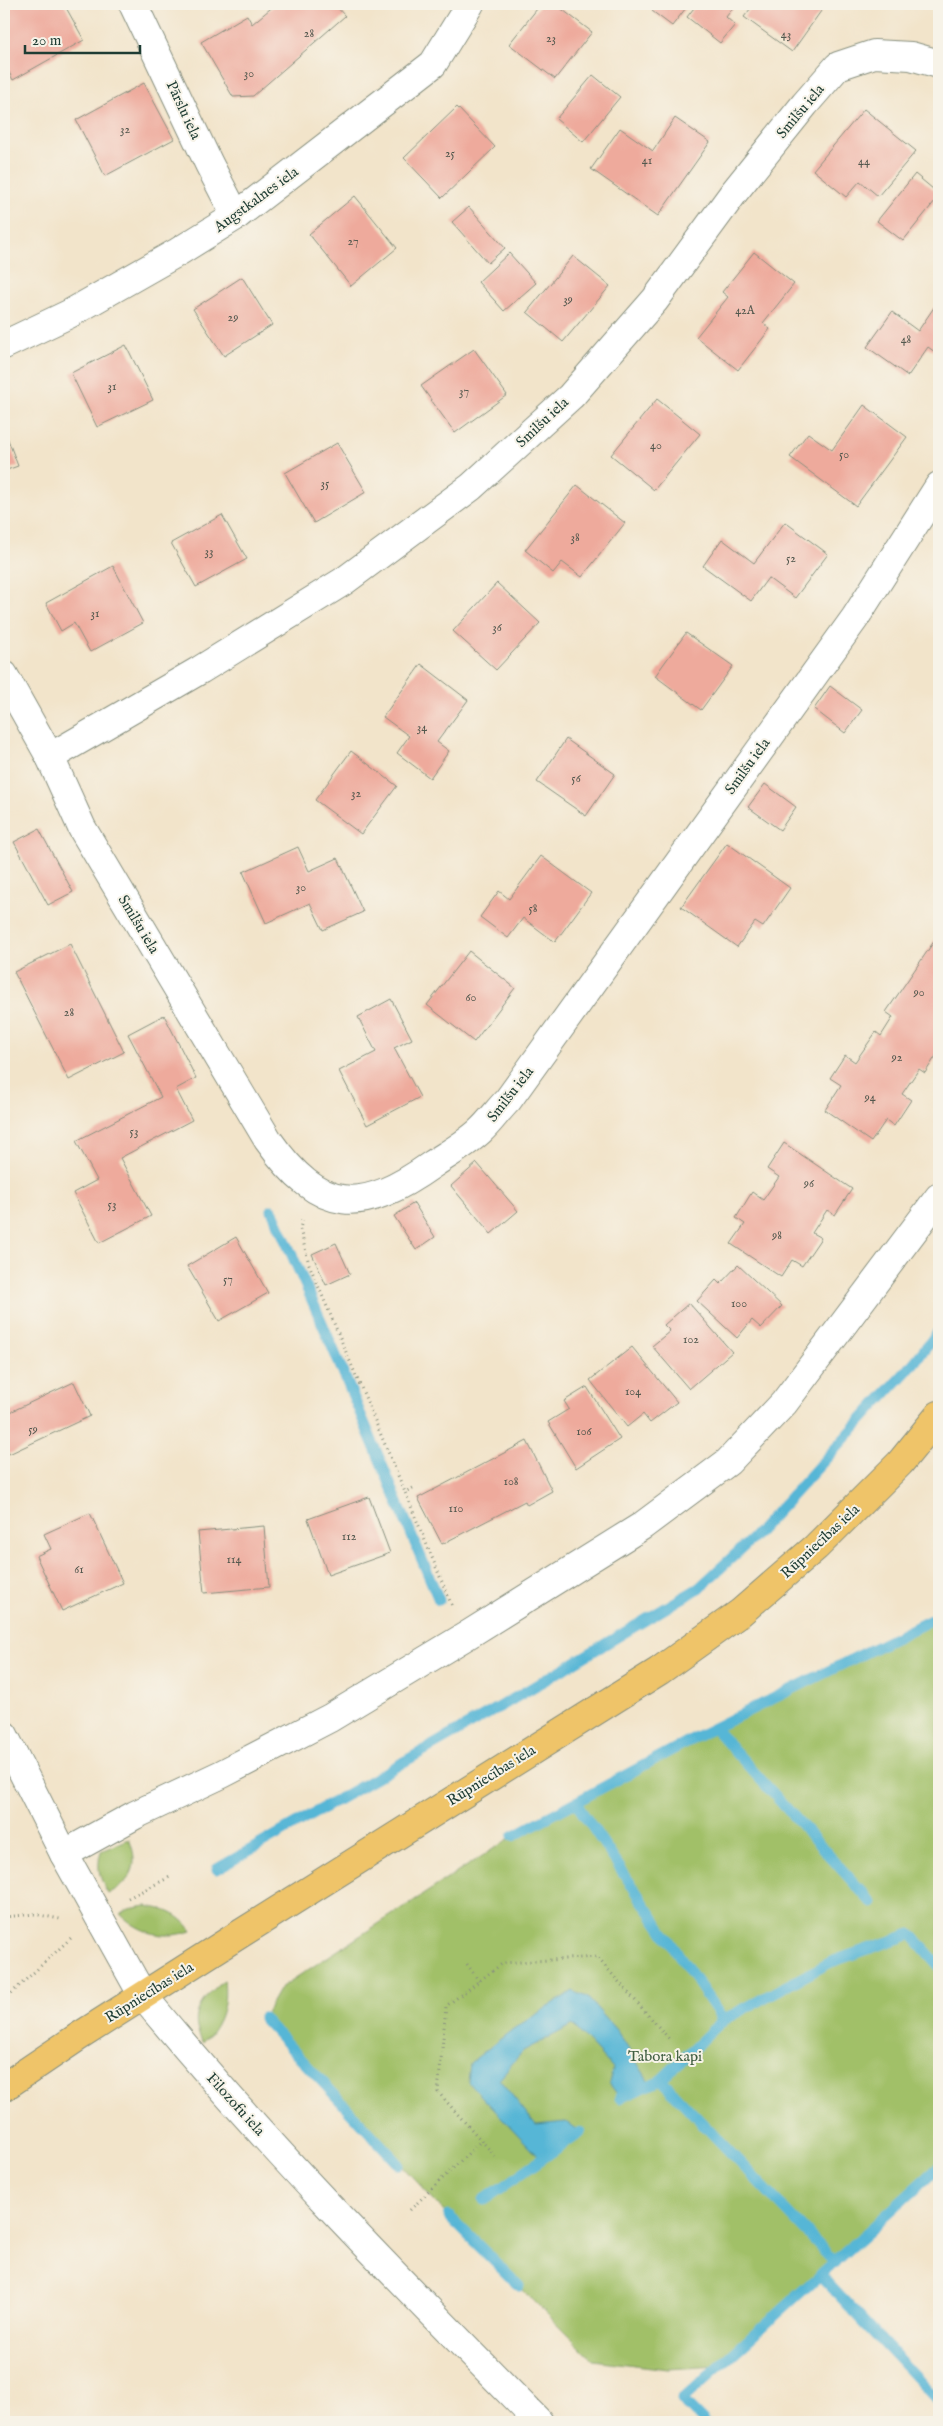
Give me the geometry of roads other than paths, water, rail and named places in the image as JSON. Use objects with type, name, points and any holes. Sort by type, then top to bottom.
[{"type":"main road","name":"Rūpniecības iela","points":[[4,2088],[143,1996],[548,1739],[659,1671],[740,1613],[816,1548],[900,1463],[939,1415]]},
{"type":"street","name":"Pārslu iela","points":[[133,4],[209,164],[236,216]]},
{"type":"street","name":"Augstkalnes iela","points":[[4,345],[69,314],[178,252],[236,216],[433,64],[470,4]]},
{"type":"street","name":"Smilšu iela","points":[[50,757],[200,670],[344,581],[471,487],[571,396],[655,300],[735,191],[838,66],[874,54],[911,56],[939,64]]},
{"type":"street","name":"Smilšu iela","points":[[4,675],[50,757],[82,828],[268,1140],[287,1167],[309,1187],[332,1197],[355,1200],[381,1195],[406,1183],[479,1132],[523,1079],[855,618],[939,486]]},
{"type":"street","points":[[64,1854],[135,1815],[222,1774],[330,1718],[642,1526],[728,1462],[784,1403],[939,1197]]},
{"type":"street","name":"Filozofu iela","points":[[4,1735],[64,1854],[143,1996],[198,2062],[372,2253],[539,2422]]},
{"type":"water","points":[[573,1991],[587,1997],[617,2031],[650,2083],[620,2098],[609,2083],[613,2068],[573,2025],[523,2051],[499,2079],[536,2125],[566,2122],[580,2132],[541,2159],[468,2082],[470,2063],[513,2029]]},
{"type":"waterway","points":[[272,1210],[323,1325],[439,1600]]},
{"type":"waterway","points":[[217,1869],[498,1708],[699,1588],[752,1539],[913,1364],[939,1331]]},
{"type":"waterway","points":[[513,1836],[698,1736],[939,1616]]},
{"type":"waterway","points":[[715,1729],[872,1903]]},
{"type":"waterway","points":[[578,1806],[723,2020]]},
{"type":"waterway","points":[[620,2098],[661,2080],[723,2020],[831,1962],[911,1934],[939,1966]]},
{"type":"waterway","points":[[263,2018],[399,2164]]},
{"type":"waterway","points":[[661,2080],[835,2262]]},
{"type":"waterway","points":[[484,2200],[580,2132]]},
{"type":"waterway","points":[[704,2422],[682,2400],[939,2167]]},
{"type":"waterway","points":[[449,2216],[519,2286]]},
{"type":"waterway","points":[[820,2275],[939,2402]]},
{"type":"park label","name":"Tabora kapi","points":[[665,2056]]}]
